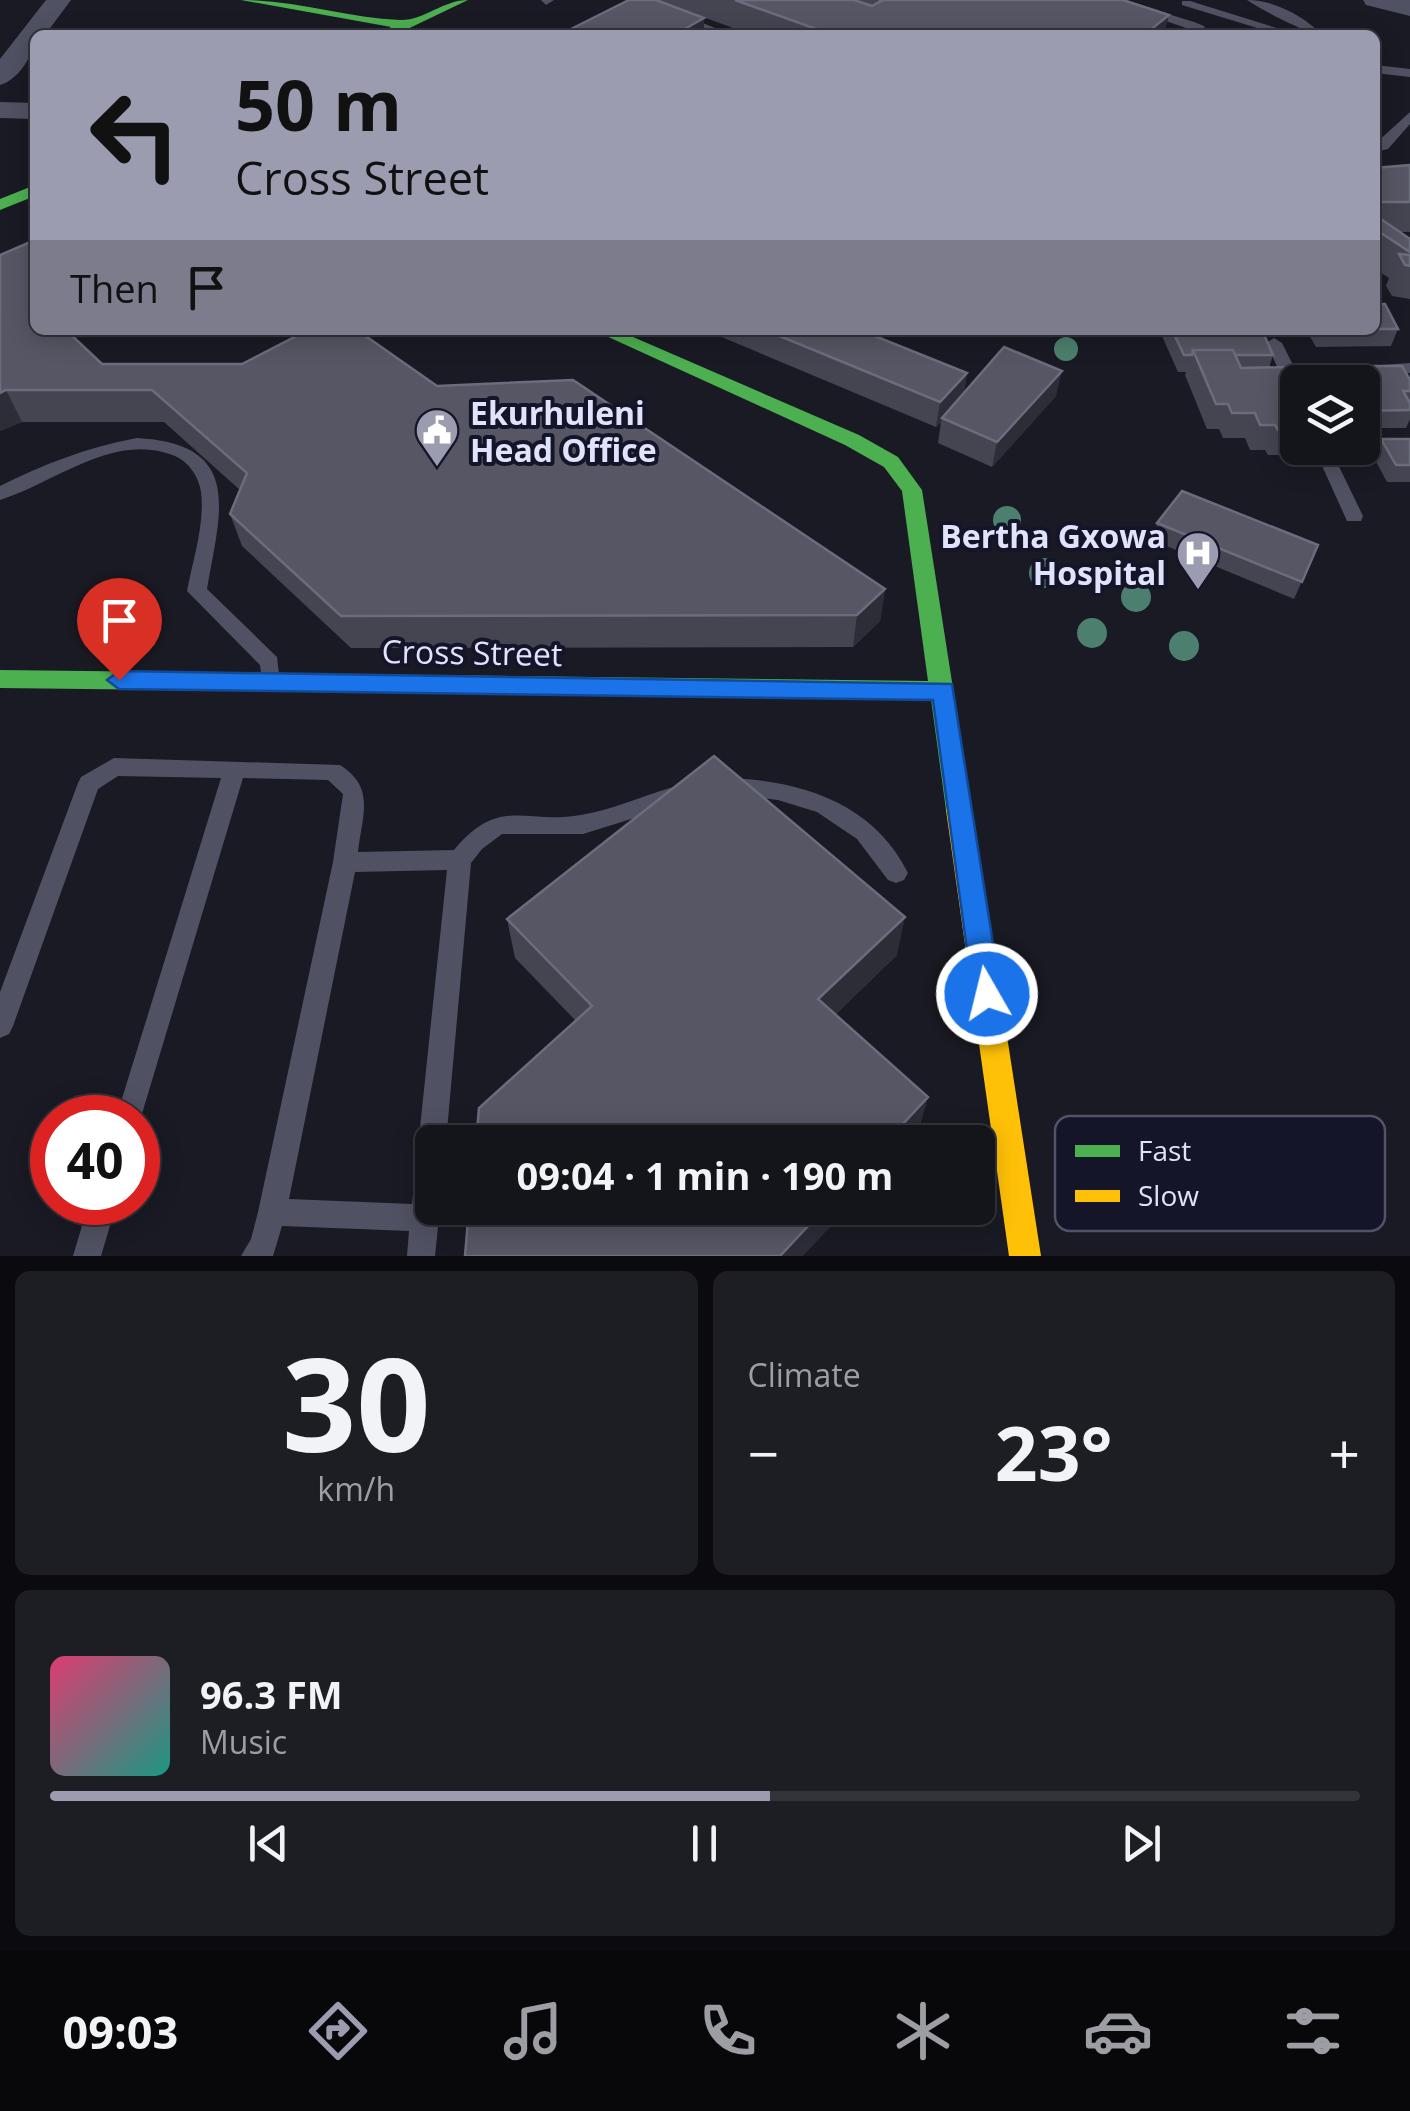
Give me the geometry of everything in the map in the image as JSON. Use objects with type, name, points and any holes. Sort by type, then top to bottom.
[{"type":"street","points":[[35,30],[58,0]]},
{"type":"street","points":[[248,0],[406,25]]},
{"type":"street","points":[[395,30],[462,0]]},
{"type":"street","points":[[1375,0],[1410,8]]},
{"type":"street","points":[[0,77],[30,37]]},
{"type":"street","points":[[0,110],[30,111]]},
{"type":"street","points":[[0,205],[30,192]]},
{"type":"street","points":[[613,335],[852,440],[900,471],[916,500],[1025,1256]]},
{"type":"street","name":"Cross Street","points":[[2,683],[943,690]]},
{"type":"lane","points":[[633,0],[714,30]]},
{"type":"lane","points":[[1111,0],[1200,30]]},
{"type":"lane","points":[[1254,0],[1310,30]]},
{"type":"lane","points":[[1186,2],[1277,30]]},
{"type":"lane","points":[[1381,65],[1410,56]]},
{"type":"lane","points":[[1381,65],[1410,72]]},
{"type":"lane","points":[[1382,136],[1410,116]]},
{"type":"lane","points":[[1274,343],[1284,365]]},
{"type":"lane","points":[[1380,373],[1405,369],[1410,388]]},
{"type":"lane","points":[[0,494],[60,463],[107,448],[156,444],[186,454],[206,476],[212,504],[197,591],[270,663],[270,682]]},
{"type":"lane","points":[[1330,465],[1354,516]]},
{"type":"lane","points":[[0,1026],[89,783],[114,768],[332,771],[347,781],[354,794],[345,862],[272,1212],[263,1246],[256,1256]]},
{"type":"lane","points":[[136,1095],[234,770]]},
{"type":"lane","points":[[435,1125],[460,860],[477,836],[513,820],[570,826],[647,802],[720,787],[745,786],[842,811],[882,848],[896,873]]},
{"type":"lane","points":[[345,862],[460,860]]},
{"type":"lane","points":[[272,1212],[415,1218]]},
{"type":"lane","points":[[87,1256],[96,1225]]},
{"type":"lane","points":[[420,1256],[425,1225]]},
{"type":"building","points":[[629,0],[656,0],[704,18],[683,30],[569,30]]},
{"type":"building","points":[[735,0],[854,0],[872,6],[879,0],[1123,0],[1169,15],[1150,30],[819,30]]},
{"type":"building","points":[[1410,165],[1410,202],[1380,202],[1380,168]]},
{"type":"building","points":[[1380,218],[1410,239],[1410,252],[1380,232]]},
{"type":"building","name":"Ekurhuleni Head Office","points":[[30,242],[30,335],[71,335],[102,364],[242,364],[298,335],[364,335],[437,386],[573,380],[885,589],[857,615],[341,616],[230,514],[247,473],[152,390],[0,393],[0,255]]},
{"type":"building","points":[[1399,254],[1410,255],[1410,266],[1405,265]]},
{"type":"building","points":[[1380,304],[1385,304],[1398,329],[1380,329]]},
{"type":"building","points":[[777,335],[872,335],[967,373],[940,402]]},
{"type":"building","points":[[1174,335],[1264,335],[1273,355],[1193,350],[1192,355],[1184,355]]},
{"type":"building","points":[[1004,347],[1062,371],[997,442],[942,418]]},
{"type":"building","points":[[1193,350],[1233,350],[1241,368],[1280,367],[1280,430],[1275,425],[1260,425],[1255,413],[1232,413],[1228,404],[1216,404]]},
{"type":"building","points":[[1380,366],[1402,366],[1410,380],[1410,391],[1403,391],[1410,410],[1380,411]]},
{"type":"building","points":[[1381,439],[1410,439],[1410,465],[1396,465]]},
{"type":"building","points":[[1182,491],[1318,545],[1302,582],[1157,523]]},
{"type":"building","points":[[714,756],[905,917],[818,999],[928,1097],[902,1125],[478,1125],[479,1108],[592,1006],[507,919]]},
{"type":"building","points":[[468,1225],[809,1225],[780,1256],[465,1256]]},
{"type":"traffic: fast","points":[[248,0],[406,25]]},
{"type":"traffic: fast","points":[[395,30],[461,0]]},
{"type":"traffic: fast","points":[[0,205],[30,192]]},
{"type":"traffic: fast","points":[[613,335],[852,440],[891,462],[912,490],[959,810]]},
{"type":"traffic: fast","points":[[0,679],[943,690]]},
{"type":"traffic: slow","points":[[959,810],[1025,1256]]},
{"type":"place","name":"Ekurhuleni Head Office","points":[[437,468]]},
{"type":"place","name":"Bertha Gxowa Hospital","points":[[1198,591]]},
{"type":"route","points":[[119,680],[943,690],[987,994]]}]
